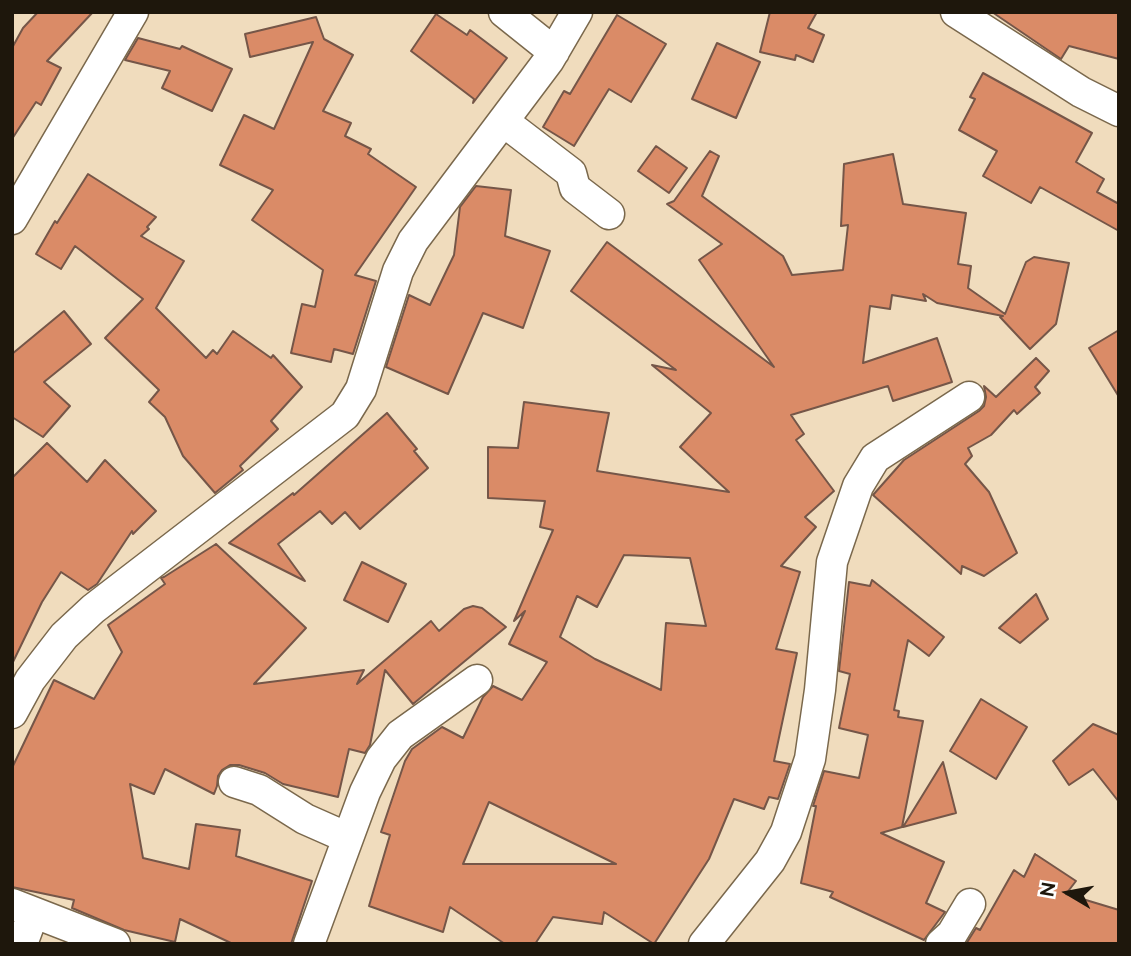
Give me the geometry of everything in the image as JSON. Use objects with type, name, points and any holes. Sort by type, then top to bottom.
[{"type":"street","points":[[12,219],[133,12]]},
{"type":"street","points":[[504,12],[554,52]]},
{"type":"street","points":[[12,713],[30,680],[64,636],[93,609],[345,415],[361,389],[398,271],[413,241],[554,52],[577,12]]},
{"type":"street","points":[[956,12],[1081,92],[1119,111]]},
{"type":"street","points":[[503,121],[571,173],[575,188],[609,214]]},
{"type":"street","points":[[704,944],[770,861],[786,832],[810,759],[820,690],[832,562],[858,486],[875,458],[969,397]]},
{"type":"street","points":[[309,944],[365,792],[381,759],[400,735],[477,680]]},
{"type":"street","points":[[234,782],[259,790],[305,819],[348,838]]},
{"type":"street","points":[[941,944],[952,934],[970,904]]},
{"type":"street","points":[[22,944],[23,909],[115,944]]},
{"type":"building","points":[[38,12],[93,12],[47,61],[61,68],[41,105],[36,102],[12,139],[12,48],[23,28]]},
{"type":"building","points":[[770,12],[817,12],[808,28],[824,35],[813,62],[796,55],[795,60],[760,52]]},
{"type":"building","points":[[992,12],[1119,12],[1119,59],[1069,46],[1061,59]]},
{"type":"building","points":[[436,14],[467,35],[470,30],[507,58],[473,103],[474,99],[411,51]]},
{"type":"building","points":[[617,15],[666,44],[631,102],[609,89],[574,146],[543,127],[564,91],[570,94]]},
{"type":"building","points":[[316,17],[324,39],[353,55],[323,111],[351,123],[345,136],[371,149],[368,154],[416,187],[355,275],[376,281],[353,354],[334,349],[331,362],[291,353],[302,304],[315,307],[323,270],[252,220],[273,190],[220,165],[244,115],[274,129],[313,42],[250,57],[245,34]]},
{"type":"building","points":[[138,38],[180,49],[182,46],[232,69],[212,111],[162,88],[170,71],[125,60]]},
{"type":"building","points":[[717,43],[760,62],[736,118],[692,99]]},
{"type":"building","points":[[983,73],[1092,133],[1076,162],[1104,179],[1097,192],[1119,204],[1119,231],[1040,187],[1031,203],[983,176],[997,151],[959,130],[975,99],[970,97]]},
{"type":"building","points":[[656,146],[687,168],[669,193],[638,171]]},
{"type":"building","points":[[710,151],[719,156],[702,196],[783,256],[792,275],[843,270],[848,225],[841,226],[844,164],[893,154],[903,204],[966,213],[958,264],[971,266],[968,288],[1005,314],[1026,262],[1034,257],[1069,263],[1056,324],[1030,349],[1000,317],[1003,316],[937,303],[923,294],[926,301],[892,295],[890,309],[870,306],[863,363],[937,338],[952,382],[893,401],[888,386],[791,415],[804,434],[796,440],[834,491],[805,517],[816,527],[781,566],[800,572],[776,649],[797,653],[774,761],[790,764],[778,799],[769,797],[764,809],[734,799],[709,859],[654,944],[604,912],[602,924],[553,917],[535,944],[505,944],[450,907],[443,932],[369,906],[390,835],[381,832],[405,761],[412,749],[442,727],[463,738],[483,697],[493,686],[522,700],[547,662],[509,644],[525,611],[514,621],[553,530],[540,527],[545,501],[488,498],[488,447],[518,448],[524,402],[609,413],[597,471],[729,492],[680,447],[711,413],[652,365],[676,370],[571,291],[607,242],[774,367],[699,260],[722,244],[667,204],[674,201]],"holes":[[[624,555],[690,558],[706,626],[666,623],[661,690],[595,659],[560,637],[577,596],[597,607]],[[489,802],[616,864],[463,864]]]},
{"type":"building","points":[[88,174],[156,217],[141,236],[184,261],[156,308],[206,358],[213,350],[217,354],[233,331],[271,358],[273,355],[302,387],[271,421],[278,429],[240,466],[243,470],[215,493],[183,456],[165,417],[149,402],[159,390],[105,338],[143,299],[75,246],[61,269],[36,254]]},
{"type":"building","points":[[476,186],[511,190],[505,236],[550,251],[523,328],[483,313],[448,394],[386,367],[409,295],[430,305],[454,255],[460,207]]},
{"type":"building","points":[[64,311],[91,344],[44,382],[70,406],[43,437],[12,417],[12,354]]},
{"type":"building","points":[[1119,330],[1119,397],[1089,348]]},
{"type":"building","points":[[1036,358],[1049,371],[1035,387],[1040,393],[1017,414],[1014,410],[991,435],[968,448],[972,456],[965,464],[989,492],[1017,553],[984,576],[962,566],[961,574],[873,495],[904,460],[979,411],[984,406],[986,397],[984,386],[996,397]]},
{"type":"building","points":[[387,413],[417,449],[414,451],[428,468],[360,529],[345,512],[332,524],[320,511],[278,544],[305,581],[229,543],[293,493],[294,495]]},
{"type":"building","points":[[47,443],[87,482],[105,460],[156,511],[133,534],[132,531],[97,584],[88,590],[61,572],[42,602],[12,664],[12,478]]},
{"type":"building","points":[[216,544],[306,628],[254,684],[364,670],[357,684],[431,621],[439,631],[464,609],[473,606],[482,608],[506,627],[413,704],[385,670],[370,745],[365,753],[349,749],[338,797],[283,784],[265,773],[239,765],[230,765],[222,770],[214,794],[165,769],[154,794],[130,784],[143,858],[189,869],[196,824],[240,830],[236,856],[312,881],[291,944],[233,944],[180,919],[175,942],[124,930],[72,908],[74,900],[12,887],[12,768],[54,680],[94,699],[122,652],[108,625],[165,584],[161,578]]},
{"type":"building","points":[[362,562],[406,584],[388,622],[344,600]]},
{"type":"building","points":[[872,580],[944,637],[929,656],[908,640],[894,710],[899,711],[898,717],[923,721],[902,827],[881,833],[944,862],[926,903],[945,912],[924,940],[830,897],[833,892],[801,883],[816,806],[813,806],[824,771],[859,778],[868,735],[839,728],[850,674],[839,671],[849,582],[870,586]]},
{"type":"building","points":[[1036,594],[1048,619],[1020,643],[999,628]]},
{"type":"building","points":[[981,699],[1027,727],[996,779],[950,751]]},
{"type":"building","points":[[1093,724],[1119,735],[1119,802],[1093,769],[1069,785],[1053,761]]},
{"type":"building","points":[[943,762],[956,813],[903,827]]},
{"type":"building","points":[[1035,854],[1076,881],[1066,894],[1119,910],[1119,944],[966,944],[976,928],[980,930],[1014,870],[1024,877]]}]
